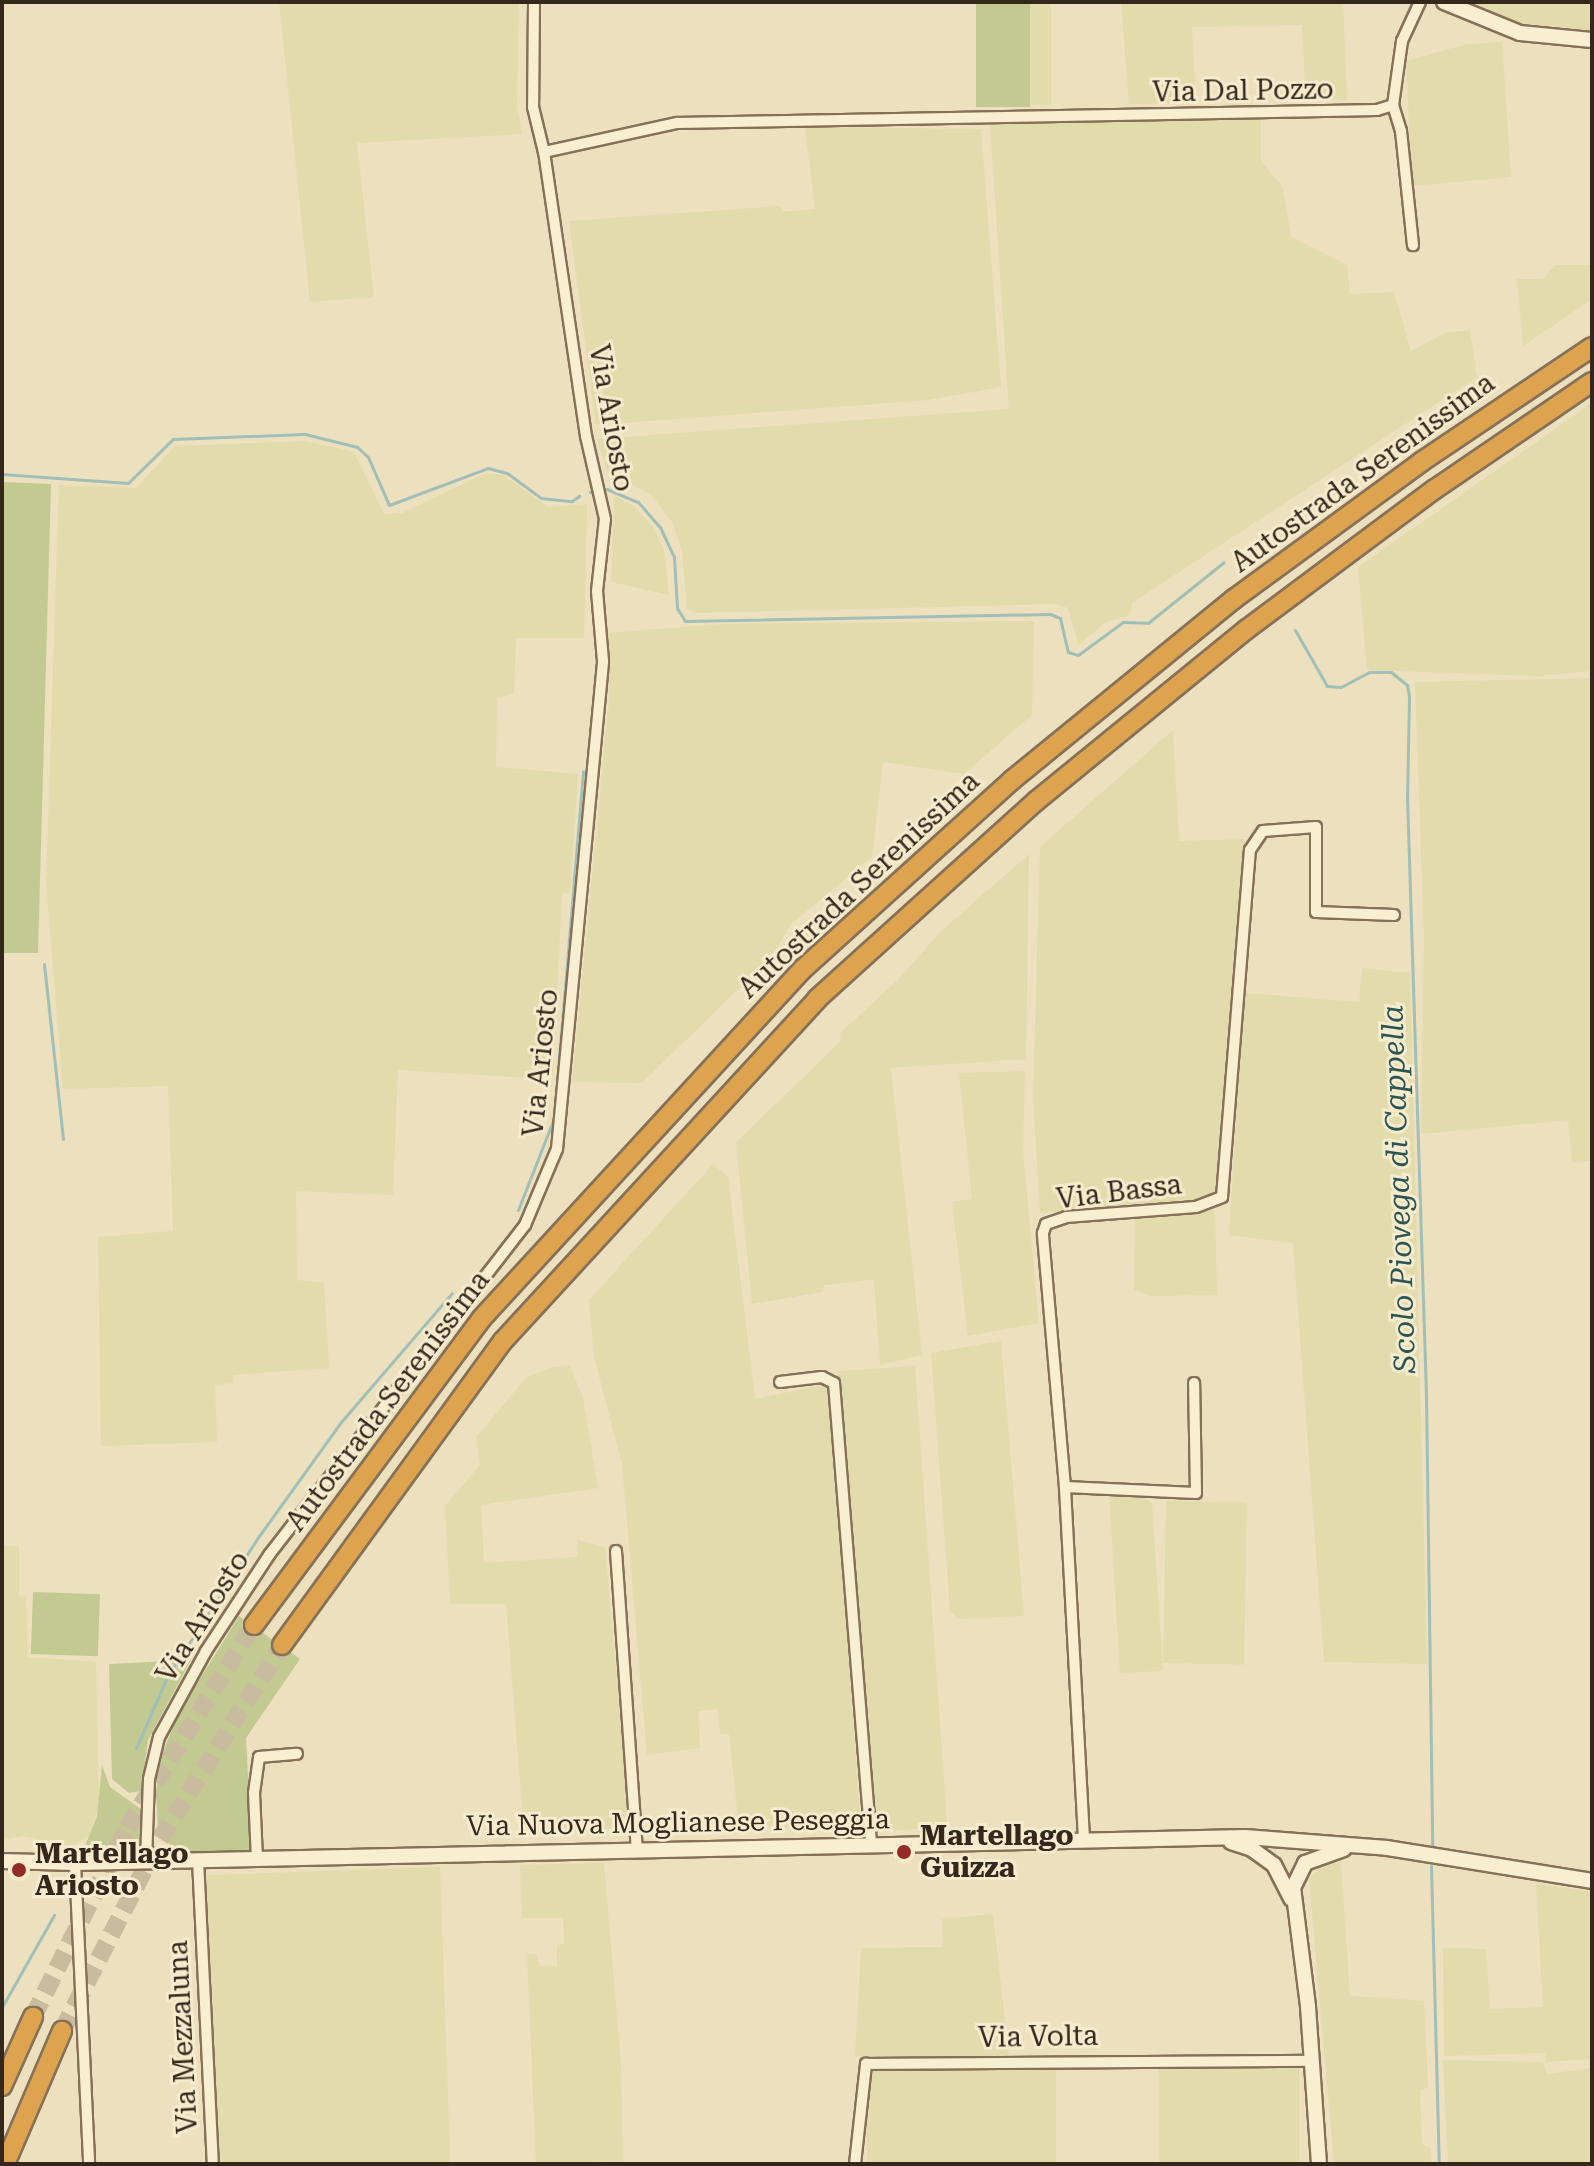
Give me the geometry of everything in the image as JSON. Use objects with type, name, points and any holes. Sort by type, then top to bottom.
[{"type":"highway","name":"Autostrada Serenissima","points":[[254,1625],[482,1318],[803,969],[1012,780],[1234,599],[1421,462],[1592,347]]},
{"type":"highway","name":"Autostrada Serenissima","points":[[282,1645],[503,1341],[817,999],[1036,801],[1247,629],[1435,489],[1592,382]]},
{"type":"highway","points":[[2,2086],[33,2017]]},
{"type":"highway","points":[[5,2164],[62,2031]]},
{"type":"main road","points":[[1444,2],[1471,17],[1520,33],[1592,40]]},
{"type":"main road","points":[[1215,1838],[1252,1849],[1280,1873]]},
{"type":"main road","name":"Via Nuova Moglianese Peseggia","points":[[2,1861],[75,1863],[1215,1838],[1366,1846],[1592,1881]]},
{"type":"main road","points":[[1292,1903],[1300,1868],[1300,1851],[1292,1840],[1281,1854],[1280,1873],[1292,1903],[1312,2061],[1319,2164]]},
{"type":"main road","points":[[1300,1868],[1323,1853],[1366,1846]]},
{"type":"street","name":"Via Ariosto","points":[[146,1861],[149,1779],[159,1737],[206,1651],[269,1555],[525,1225],[557,1149],[603,661],[597,591],[605,519],[586,436],[544,152],[533,107],[534,2]]},
{"type":"street","points":[[1413,245],[1401,131],[1393,105],[1402,41],[1420,2]]},
{"type":"street","name":"Via Dal Pozzo","points":[[544,152],[677,123],[1355,113],[1393,105]]},
{"type":"street","name":"Via Bassa","points":[[1084,1839],[1065,1487],[1043,1233],[1046,1224],[1066,1217],[1196,1207],[1222,1197],[1255,839],[1274,828],[1316,827],[1316,912],[1394,915]]},
{"type":"street","points":[[780,1382],[822,1377],[834,1383],[871,1844]]},
{"type":"street","points":[[1065,1487],[1196,1493],[1194,1383]]},
{"type":"street","points":[[616,1551],[637,1850]]},
{"type":"street","points":[[257,1859],[254,1793],[259,1757],[297,1754]]},
{"type":"street","name":"Via Mezzaluna","points":[[198,1860],[213,2164]]},
{"type":"street","points":[[75,1863],[89,2164]]},
{"type":"street","name":"Via Volta","points":[[855,2164],[866,2064],[1312,2061]]},
{"type":"shaded area","points":[[279,2],[519,2],[517,107],[522,134],[357,143],[374,297],[310,302]]},
{"type":"shaded area","points":[[1030,2],[1051,2],[1051,105],[1030,105]]},
{"type":"shaded area","points":[[1121,2],[1343,2],[1347,100],[1306,100],[1302,25],[1192,27],[1196,103],[1129,104]]},
{"type":"shaded area","points":[[1462,2],[1592,2],[1592,30],[1508,22]]},
{"type":"shaded area","points":[[1502,42],[1511,177],[1412,186],[1406,61],[1467,44]]},
{"type":"shaded area","points":[[1261,117],[1261,161],[1283,187],[1291,237],[1347,265],[1350,294],[1394,292],[1411,351],[1445,333],[1470,330],[1477,377],[1132,603],[1130,615],[1106,622],[1079,645],[1068,608],[1055,604],[695,613],[687,609],[682,552],[672,522],[651,495],[607,471],[597,439],[1009,409],[990,123]]},
{"type":"shaded area","points":[[805,127],[981,129],[1001,387],[928,400],[596,425],[569,221],[780,206],[782,212],[815,209]]},
{"type":"shaded area","points":[[1555,265],[1592,265],[1592,299],[1523,346],[1517,279],[1543,279]]},
{"type":"shaded area","points":[[1592,403],[1592,671],[1540,676],[1367,670],[1358,567]]},
{"type":"shaded area","points":[[306,441],[354,452],[384,514],[402,513],[486,473],[503,475],[548,507],[587,504],[584,638],[516,638],[514,694],[497,698],[496,767],[578,774],[570,893],[562,894],[553,1075],[547,1079],[398,1070],[393,1195],[296,1191],[297,1280],[324,1283],[329,1368],[233,1375],[233,1383],[215,1385],[217,1442],[101,1446],[98,1237],[173,1231],[168,1086],[63,1089],[46,883],[59,485],[136,488],[175,446]]},
{"type":"shaded area","points":[[614,495],[634,506],[655,529],[664,551],[669,595],[611,582]]},
{"type":"shaded area","points":[[1034,621],[1032,715],[964,774],[883,762],[872,857],[791,924],[772,956],[642,1083],[572,1082],[609,701],[608,633],[721,624]]},
{"type":"shaded area","points":[[1592,678],[1592,1160],[1572,1163],[1568,1120],[1421,1134],[1424,938],[1415,682]]},
{"type":"shaded area","points":[[1173,730],[1179,841],[1245,839],[1218,1186],[1207,1199],[1040,1213],[1033,1099],[1040,847]]},
{"type":"shaded area","points":[[1029,854],[1026,1059],[891,1068],[922,1355],[880,1365],[874,1279],[824,1285],[823,1292],[752,1304],[736,1142],[841,1041],[840,1033],[899,979],[939,933]]},
{"type":"shaded area","points":[[1362,968],[1410,973],[1427,1664],[1324,1662],[1293,1243],[1229,1235],[1244,993],[1359,1002]]},
{"type":"shaded area","points":[[1025,1071],[1023,1151],[1039,1323],[968,1336],[952,1202],[972,1199],[959,1073]]},
{"type":"shaded area","points":[[713,1164],[728,1177],[755,1399],[828,1384],[861,1826],[739,1829],[729,1734],[720,1734],[718,1709],[698,1711],[700,1748],[647,1755],[622,1464],[594,1357],[589,1300]]},
{"type":"shaded area","points":[[1215,1210],[1217,1295],[1152,1296],[1134,1290],[1135,1219]]},
{"type":"shaded area","points":[[1001,1341],[1024,1616],[957,1619],[950,1610],[931,1353]]},
{"type":"shaded area","points":[[570,1366],[583,1398],[598,1488],[481,1505],[484,1563],[577,1557],[577,1540],[605,1547],[630,1828],[524,1834],[506,1604],[450,1604],[445,1506],[480,1465],[476,1437],[527,1377],[552,1367]]},
{"type":"shaded area","points":[[915,1366],[947,1827],[870,1832],[838,1371]]},
{"type":"shaded area","points":[[1109,1494],[1140,1496],[1152,1503],[1163,1671],[1120,1673]]},
{"type":"shaded area","points":[[1166,1501],[1247,1502],[1244,1664],[1163,1663]]},
{"type":"shaded area","points":[[2,1546],[19,1546],[19,1596],[26,1597],[28,1657],[96,1662],[99,1804],[89,1837],[71,1846],[23,1836],[2,1840]]},
{"type":"shaded area","points":[[1341,1862],[1350,1996],[1424,2001],[1428,2087],[1420,2090],[1422,2144],[1431,2149],[1431,2164],[1334,2164],[1309,1879],[1322,1865]]},
{"type":"shaded area","points":[[604,1863],[621,2065],[623,2161],[536,2164],[527,1954],[537,1954],[539,1966],[557,1966],[557,1945],[564,1944],[563,1918],[522,1918],[520,1865]]},
{"type":"shaded area","points":[[440,1867],[450,2164],[213,2164],[203,1875]]},
{"type":"shaded area","points":[[1536,1884],[1592,1892],[1592,2059],[1546,2062],[1545,2053],[1444,2056],[1443,1948],[1486,1949],[1490,2009],[1543,2007]]},
{"type":"shaded area","points":[[993,1914],[1009,2057],[855,2056],[861,1948],[943,1947],[942,1919]]},
{"type":"shaded area","points":[[1443,2060],[1543,2062],[1547,2074],[1592,2068],[1592,2164],[1448,2164]]},
{"type":"shaded area","points":[[867,2066],[1056,2066],[1056,2164],[867,2164]]},
{"type":"shaded area","points":[[1159,2067],[1299,2067],[1299,2164],[1159,2164]]},
{"type":"green space","points":[[976,2],[1030,2],[1030,107],[976,107]]},
{"type":"green space","points":[[2,482],[51,484],[38,953],[2,953]]},
{"type":"green space","points":[[33,1592],[100,1594],[98,1656],[31,1654]]},
{"type":"green space","points":[[239,1616],[300,1659],[246,1738],[252,1851],[177,1853],[158,1832],[156,1791],[163,1751],[180,1711]]},
{"type":"green space","points":[[191,1660],[148,1740],[141,1791],[129,1793],[112,1779],[109,1664]]},
{"type":"green space","points":[[102,1765],[110,1787],[142,1810],[142,1830],[138,1844],[121,1856],[81,1856],[97,1816]]},
{"type":"waterway","name":"Scolo Piovega di Cappella","points":[[2,474],[128,483],[173,439],[305,434],[357,447],[368,457],[389,505],[488,468],[507,473],[541,498],[572,501],[579,496]]},
{"type":"waterway","name":"Scolo Piovega di Cappella","points":[[607,489],[638,502],[660,527],[674,557],[677,608],[685,621],[1050,614],[1060,618],[1068,652],[1078,655],[1123,622],[1148,623],[1224,562]]},
{"type":"waterway","name":"Scolo Piovega di Cappella","points":[[1295,630],[1327,686],[1341,687],[1369,672],[1391,672],[1407,685],[1409,696],[1407,797],[1426,1396],[1432,1845]]},
{"type":"waterway","points":[[518,1210],[554,1118],[583,771]]},
{"type":"waterway","points":[[44,964],[63,1139]]},
{"type":"waterway","points":[[136,1748],[167,1677],[259,1536],[341,1422],[452,1293]]},
{"type":"waterway","points":[[76,1855],[81,1847]]},
{"type":"waterway","name":"Scolo Piovega di Cappella","points":[[1431,1866],[1439,2164]]},
{"type":"waterway","points":[[2,2007],[54,1915]]},
{"type":"tunnel","points":[[33,2017],[127,1828],[254,1625]]},
{"type":"tunnel","points":[[62,2031],[160,1839],[282,1645]]},
{"type":"place","name":"Martellago Guizza","points":[[904,1852]]},
{"type":"place","name":"Martellago Ariosto","points":[[19,1870]]}]
